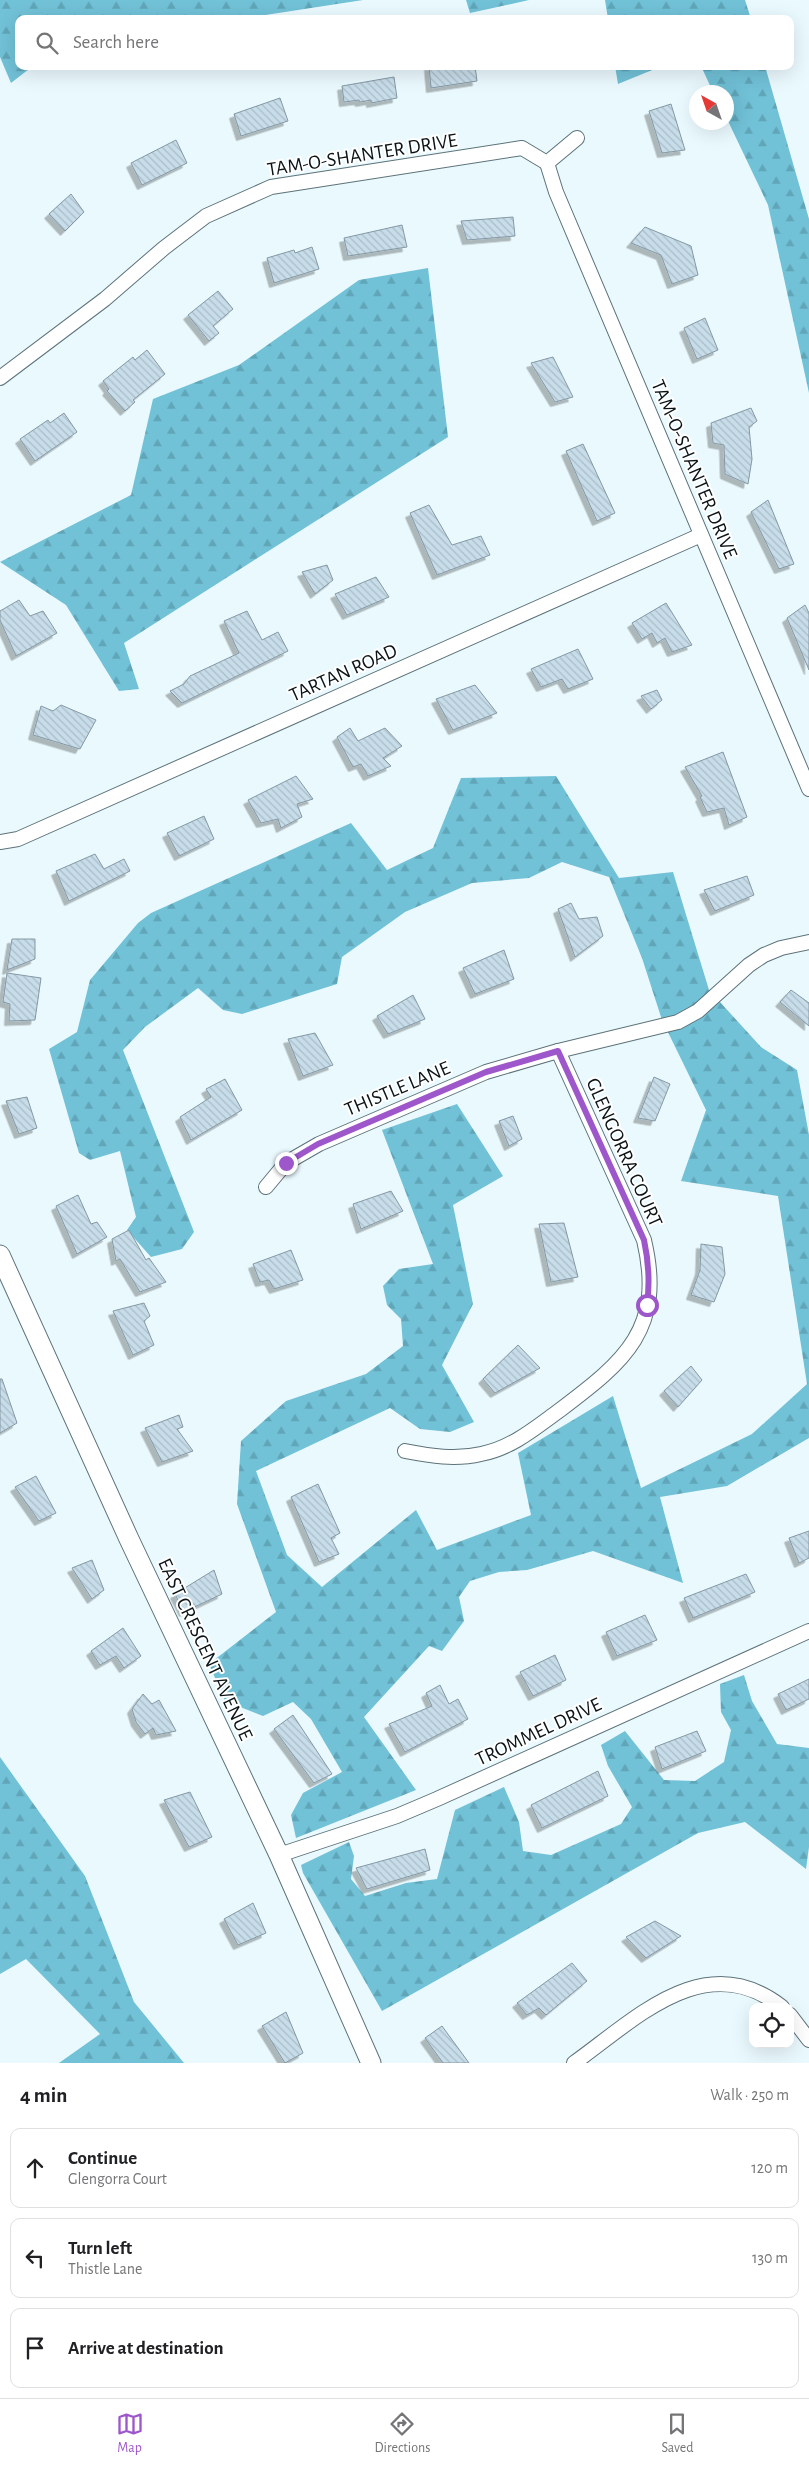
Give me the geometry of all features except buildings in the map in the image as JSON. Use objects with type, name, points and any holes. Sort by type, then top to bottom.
[{"type":"street","points":[[547,163],[577,138]]},
{"type":"street","name":"TAM-O-SHANTER DRIVE","points":[[0,378],[105,299],[184,232],[206,216],[235,201],[279,186],[522,148],[547,163],[556,192],[809,789]]},
{"type":"street","name":"TARTAN ROAD","points":[[0,842],[18,839],[701,535]]},
{"type":"street","points":[[558,1051],[678,1022],[698,1011],[749,965],[764,955],[781,948],[809,942]]},
{"type":"street","name":"THISTLE LANE","points":[[266,1187],[286,1163],[318,1144],[486,1072],[558,1051]]},
{"type":"street","name":"GLENGORRA COURT","points":[[406,1451],[435,1457],[460,1458],[503,1448],[525,1436],[617,1365],[630,1348],[641,1326],[650,1286],[649,1262],[644,1240],[558,1051]]},
{"type":"street","name":"EAST CRESCENT AVENUE","points":[[0,1255],[129,1538],[278,1855],[372,2063]]},
{"type":"street","name":"TROMMEL DRIVE","points":[[278,1855],[397,1816],[438,1799],[809,1631]]},
{"type":"street","points":[[574,2063],[647,2011],[679,1992],[696,1986],[716,1983],[736,1984],[754,1990],[775,2003]]},
{"type":"street","points":[[794,2020],[809,2040]]},
{"type":"green space","points":[[0,0],[363,0],[265,15],[15,15],[15,70],[28,70],[11,83],[0,57]]},
{"type":"green space","points":[[466,0],[529,0],[470,13]]},
{"type":"green space","points":[[605,0],[745,0],[750,15],[607,15]]},
{"type":"green space","points":[[616,70],[652,70],[618,84]]},
{"type":"green space","points":[[703,70],[766,70],[809,219],[809,393],[768,205],[732,130],[734,130],[734,85],[710,85]]},
{"type":"green space","points":[[428,268],[448,437],[124,643],[139,689],[119,691],[66,605],[0,562],[131,495],[153,399],[239,365],[359,280]]},
{"type":"green space","points":[[556,776],[619,878],[673,872],[709,990],[761,1047],[797,1070],[809,1135],[809,1438],[727,1486],[660,1497],[683,1583],[593,1551],[527,1570],[499,1572],[470,1581],[459,1597],[464,1621],[442,1651],[429,1646],[364,1717],[416,1790],[296,1838],[291,1815],[303,1793],[342,1772],[311,1719],[293,1702],[263,1716],[225,1701],[209,1664],[276,1612],[237,1504],[241,1441],[286,1401],[366,1374],[403,1346],[401,1319],[387,1305],[383,1286],[399,1269],[433,1264],[382,1130],[457,1104],[503,1176],[453,1205],[473,1304],[442,1365],[474,1422],[450,1432],[420,1429],[390,1408],[256,1471],[287,1555],[322,1587],[416,1510],[437,1550],[531,1515],[518,1453],[613,1396],[641,1488],[752,1434],[807,1384],[778,1196],[681,1181],[706,1110],[662,1020],[642,958],[609,877],[562,862],[529,878],[472,883],[405,912],[342,957],[337,984],[242,1014],[223,1010],[198,988],[145,1027],[123,1050],[194,1232],[182,1249],[151,1257],[127,1230],[136,1217],[120,1151],[90,1160],[79,1153],[49,1049],[77,1032],[90,980],[138,923],[151,913],[351,823],[387,870],[433,848],[461,778]]},
{"type":"green space","points":[[744,1675],[752,1701],[777,1744],[809,1748],[809,1847],[806,1869],[745,1822],[698,1833],[382,2011],[303,1873],[301,1865],[349,1842],[354,1856],[351,1879],[365,1896],[406,1883],[437,1879],[455,1810],[504,1787],[519,1822],[523,1851],[551,1855],[621,1824],[632,1807],[608,1766],[601,1745],[625,1731],[664,1780],[695,1781],[724,1762],[731,1730],[721,1712],[720,1684]]},
{"type":"green space","points":[[0,1757],[85,1876],[134,2002],[184,2063],[59,2063],[100,2034],[26,1959],[0,1974]]},
{"type":"route","points":[[286,1163],[318,1144],[486,1072],[558,1051],[644,1240],[649,1262],[650,1286],[647,1305]]}]
